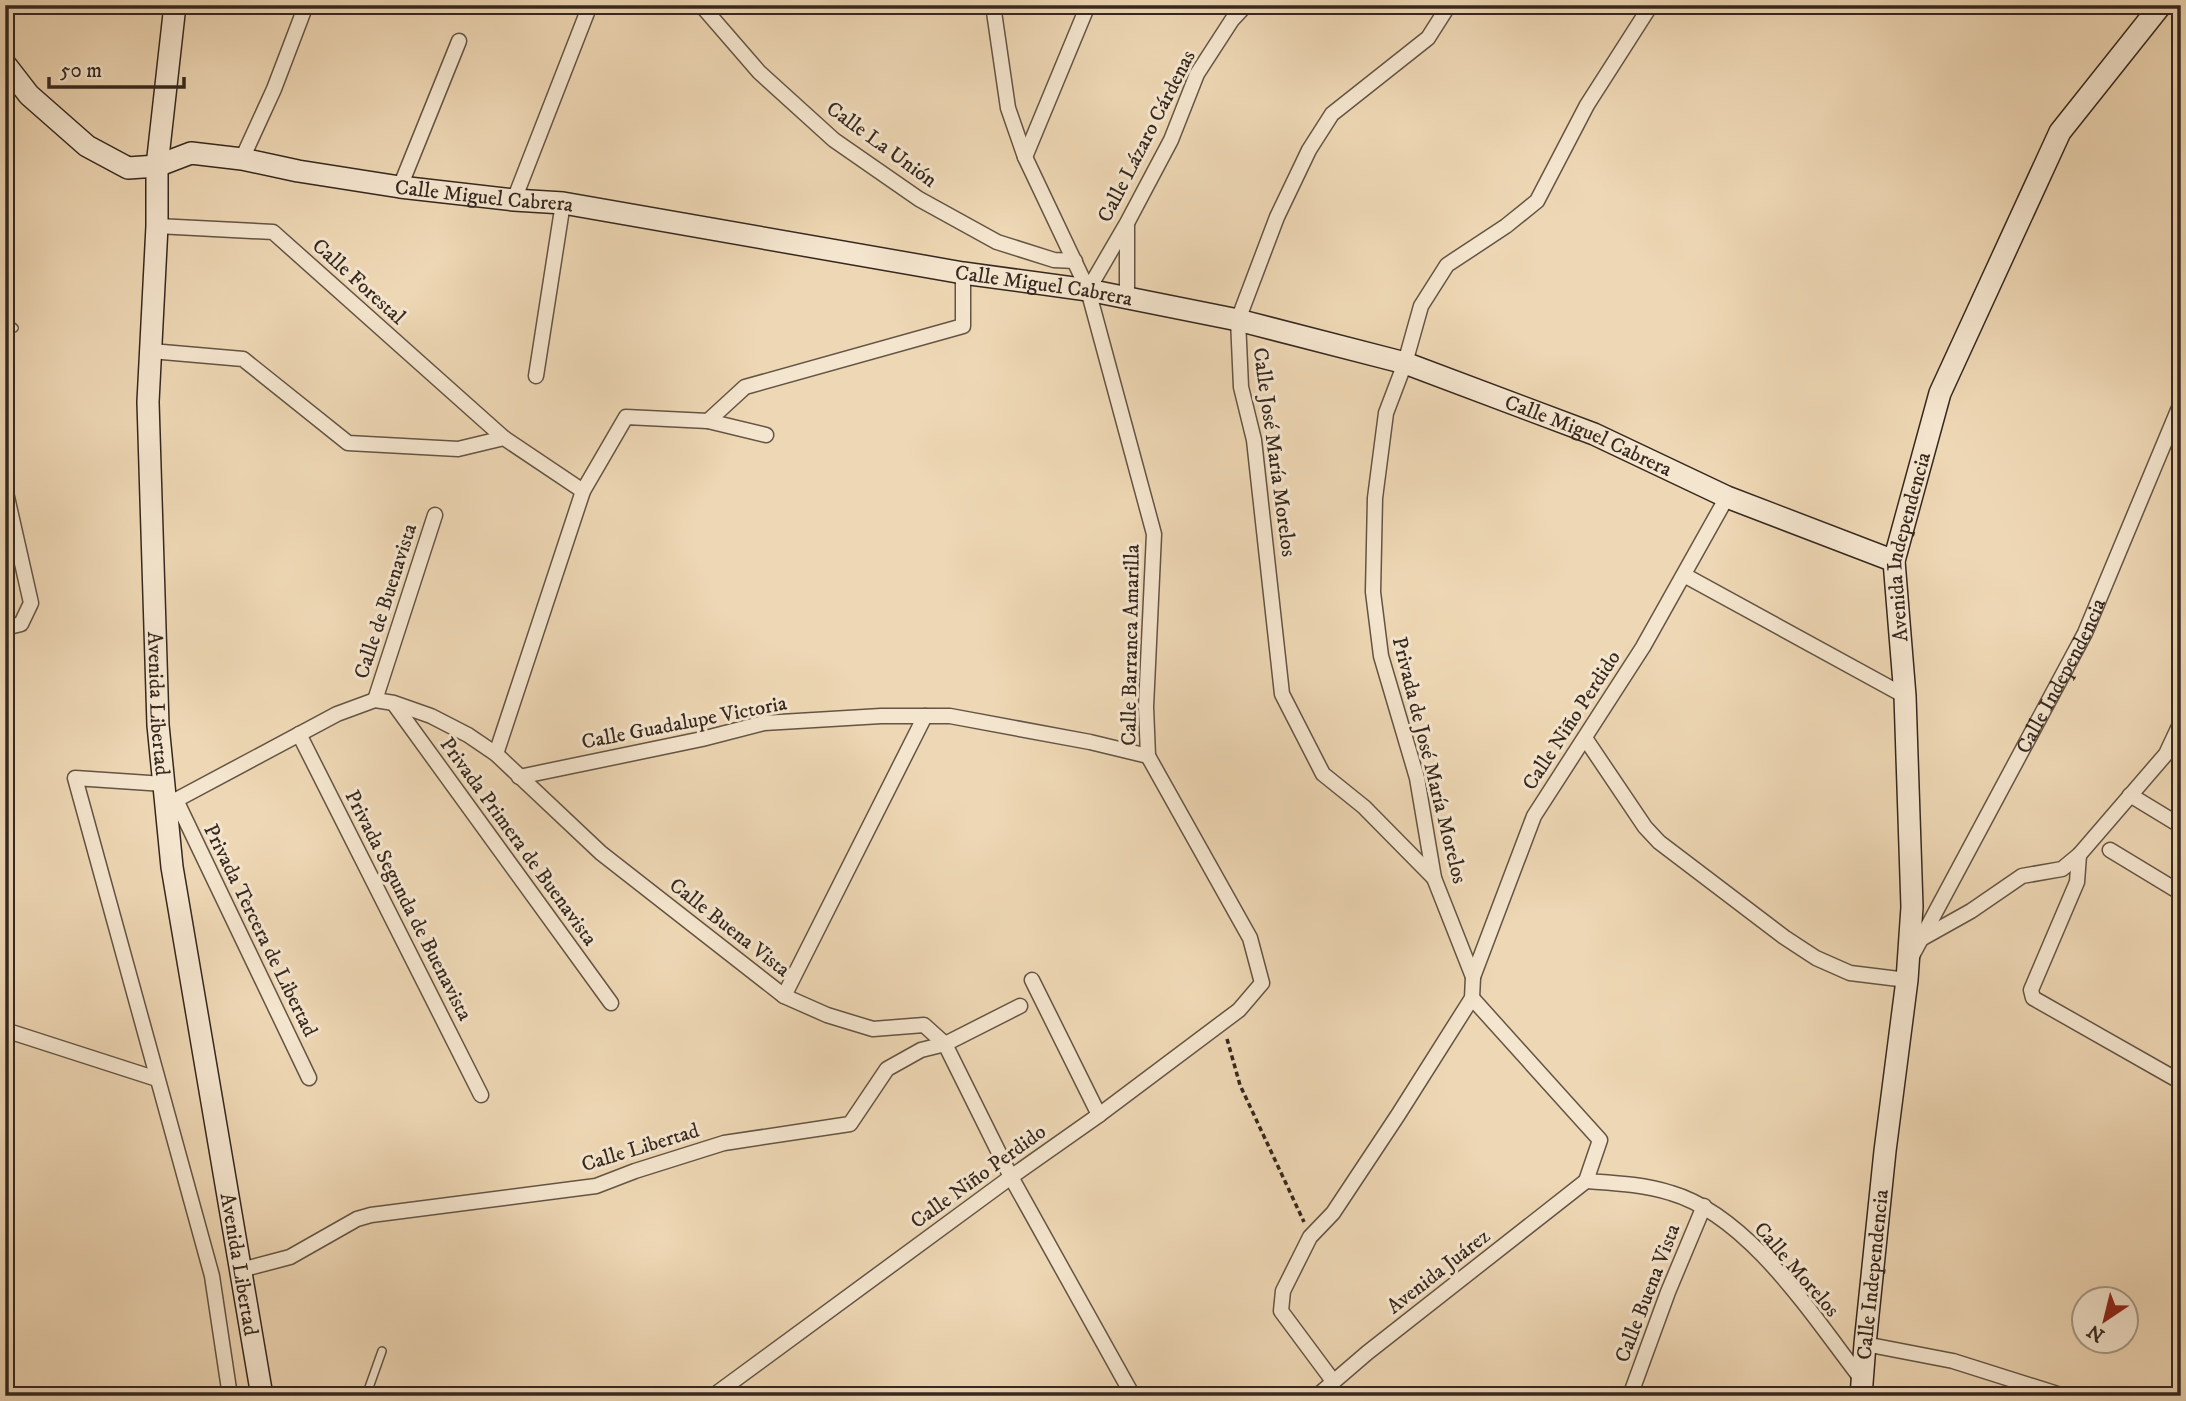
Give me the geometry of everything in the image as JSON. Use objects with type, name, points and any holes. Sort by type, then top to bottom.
[{"type":"street","name":"Avenida Libertad","points":[[175,5],[157,166],[157,226],[148,402],[158,725],[168,795],[172,867],[262,1396]]},
{"type":"street","points":[[242,159],[274,89],[306,5]]},
{"type":"street","points":[[513,200],[590,5]]},
{"type":"street","name":"Calle La Unión","points":[[701,5],[759,72],[834,140],[919,199],[997,242],[1054,260],[1075,261]]},
{"type":"street","name":"Calle Barranca Amarilla","points":[[993,5],[1008,108],[1025,157],[1088,290],[1154,534],[1146,707],[1148,756],[1250,938],[1262,983]]},
{"type":"street","points":[[1025,157],[1088,5]]},
{"type":"street","name":"Calle José María Morelos","points":[[1434,878],[1364,807],[1323,774],[1282,694],[1254,440],[1241,387],[1238,320],[1277,217],[1309,150],[1332,114],[1427,38],[1449,5]]},
{"type":"street","name":"Privada de José María Morelos","points":[[1472,998],[1473,977],[1434,878],[1417,778],[1381,656],[1373,592],[1375,498],[1386,413],[1405,363],[1421,306],[1447,265],[1506,226],[1537,201],[1587,105],[1651,5]]},
{"type":"street","name":"Avenida Independencia","points":[[1885,1151],[1908,971],[1912,907],[1905,696],[1894,561],[1940,393],[2060,132],[2161,5]]},
{"type":"street","name":"Calle Lázaro Cárdenas","points":[[1088,290],[1171,140],[1197,74],[1243,6]]},
{"type":"street","points":[[400,187],[459,41]]},
{"type":"street","points":[[5,64],[29,95],[87,146],[128,168],[157,166]]},
{"type":"street","name":"Calle Miguel Cabrera","points":[[157,166],[191,153],[242,159],[400,187],[563,203],[963,273],[1088,290],[1238,320],[1405,363],[1594,435],[1727,498],[1894,561]]},
{"type":"street","points":[[536,376],[563,203]]},
{"type":"street","points":[[1127,223],[1127,298]]},
{"type":"street","name":"Calle Forestal","points":[[157,226],[273,232],[504,438],[583,491]]},
{"type":"street","points":[[708,421],[745,387],[963,326],[963,273]]},
{"type":"street","points":[[150,351],[243,359],[348,443],[458,449],[504,438]]},
{"type":"street","name":"Calle Independencia","points":[[1908,971],[1921,939],[2085,633],[2181,403]]},
{"type":"street","points":[[496,754],[583,491],[626,417],[708,421],[766,435]]},
{"type":"street","points":[[5,488],[31,603],[21,624],[5,628]]},
{"type":"street","name":"Calle Niño Perdido","points":[[1473,977],[1534,816],[1643,648],[1727,498]]},
{"type":"street","name":"Calle de Buenavista","points":[[375,700],[435,514]]},
{"type":"street","points":[[1684,575],[1905,696]]},
{"type":"street","points":[[230,1396],[212,1276],[75,778],[168,795],[337,714],[375,700]]},
{"type":"street","name":"Calle Buena Vista","points":[[375,700],[431,716],[468,735],[496,754],[601,853],[784,996],[873,1029],[924,1025],[945,1044]]},
{"type":"street","name":"Privada Primera de Buenavista","points":[[394,704],[611,1003]]},
{"type":"street","name":"Calle Guadalupe Victoria","points":[[519,777],[702,739],[764,723],[881,716],[950,716],[1090,742],[1148,756]]},
{"type":"street","points":[[784,996],[925,716]]},
{"type":"street","points":[[1921,939],[1971,911],[2022,876],[2062,869],[2079,855],[2166,754],[2181,722]]},
{"type":"street","name":"Privada Segunda de Buenavista","points":[[299,734],[481,1095]]},
{"type":"street","points":[[1585,738],[1644,827],[1659,842],[1784,937],[1816,958],[1850,973],[1908,971]]},
{"type":"street","name":"Privada Tercera de Libertad","points":[[168,795],[309,1078]]},
{"type":"street","points":[[2130,795],[2181,826]]},
{"type":"street","points":[[2110,850],[2181,893]]},
{"type":"street","points":[[2079,855],[2077,882],[2031,990],[2033,998],[2181,1082]]},
{"type":"street","points":[[1031,980],[1100,1115]]},
{"type":"street","name":"Calle Niño Perdido","points":[[713,1396],[1010,1177],[1100,1115],[1239,1010],[1262,983]]},
{"type":"street","points":[[1333,1381],[1281,1311],[1283,1291],[1310,1237],[1333,1213],[1472,998],[1600,1140],[1586,1181]]},
{"type":"street","name":"Calle Libertad","points":[[240,1270],[290,1257],[357,1219],[371,1215],[596,1186],[724,1143],[850,1124],[887,1069],[921,1050],[945,1044],[1020,1006]]},
{"type":"street","points":[[5,1030],[157,1080]]},
{"type":"street","points":[[945,1044],[1010,1177],[1133,1396]]},
{"type":"street","name":"Calle Independencia","points":[[1862,1389],[1864,1344],[1885,1151]]},
{"type":"street","name":"Calle Morelos","points":[[1586,1181],[1647,1186],[1704,1206],[1744,1237],[1778,1273],[1862,1389]]},
{"type":"street","name":"Avenida Juárez","points":[[1317,1396],[1586,1181]]},
{"type":"street","name":"Calle Buena Vista","points":[[1630,1396],[1668,1292],[1704,1206]]},
{"type":"street","points":[[1864,1344],[1953,1361],[2064,1396]]},
{"type":"lane","points":[[5,320],[14,328]]},
{"type":"lane","points":[[366,1396],[382,1351]]},
{"type":"path","points":[[1223,1021],[1240,1085],[1310,1237]]}]
